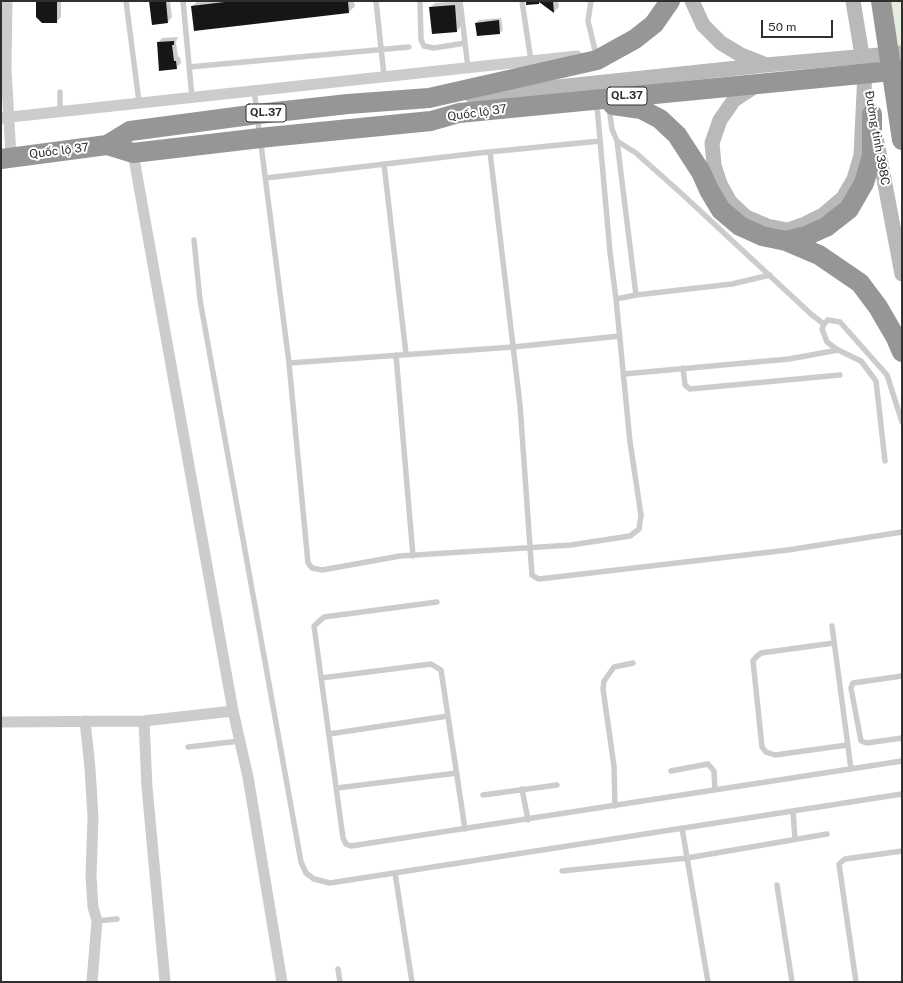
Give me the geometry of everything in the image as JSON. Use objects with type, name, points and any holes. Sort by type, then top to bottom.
[{"type":"highway","name":"Quốc lộ 37","points":[[107,145],[130,131],[348,104],[429,98],[597,60],[635,39],[654,24],[670,1]]},
{"type":"highway","points":[[881,1],[902,140]]},
{"type":"highway","name":"Quốc lộ 37","points":[[4,157],[107,145],[133,153],[261,138],[431,121],[459,113],[763,74],[824,68]]},
{"type":"highway","name":"QL.37","points":[[824,68],[902,70]]},
{"type":"highway","points":[[431,121],[619,105],[641,109],[660,119],[677,135],[721,210],[740,226],[762,236],[786,241],[820,255],[860,283],[878,307],[896,338],[902,352]]},
{"type":"highway","points":[[786,241],[806,236],[826,227],[849,209],[864,184],[872,156],[872,114]]},
{"type":"highway","points":[[130,131],[133,153]]},
{"type":"main road","points":[[692,1],[703,25],[721,43],[741,55],[763,74]]},
{"type":"main road","name":"Đường tỉnh 398C","points":[[853,3],[902,274]]},
{"type":"main road","points":[[824,68],[902,53]]},
{"type":"main road","points":[[763,74],[734,100],[720,120],[712,143],[714,165],[720,184],[730,202],[746,217],[767,226],[788,230],[823,215],[843,198],[854,179],[861,155],[865,72]]},
{"type":"main road","points":[[429,98],[461,97],[763,74]]},
{"type":"street","points":[[4,157],[7,1]]},
{"type":"street","points":[[5,118],[139,102],[596,54],[615,50]]},
{"type":"street","points":[[133,153],[233,711],[266,881],[282,982]]},
{"type":"street","points":[[1,722],[144,721],[233,711]]},
{"type":"street","points":[[85,721],[93,817],[93,907],[97,921],[92,982]]},
{"type":"street","points":[[144,721],[147,787],[165,982]]},
{"type":"lane","points":[[126,1],[139,102]]},
{"type":"lane","points":[[183,1],[192,97]]},
{"type":"lane","points":[[376,1],[384,76]]},
{"type":"lane","points":[[420,1],[421,40],[424,46],[434,48],[465,43]]},
{"type":"lane","points":[[460,1],[468,68]]},
{"type":"lane","points":[[522,1],[531,61]]},
{"type":"lane","points":[[591,1],[588,21],[596,54]]},
{"type":"lane","points":[[189,67],[381,48],[409,47]]},
{"type":"lane","points":[[254,90],[289,363],[308,564],[312,568],[322,570],[413,556],[571,545],[630,536],[640,528],[641,515],[630,442],[600,141],[603,106]]},
{"type":"lane","points":[[60,92],[60,112]]},
{"type":"lane","points":[[603,106],[617,141],[636,295]]},
{"type":"lane","points":[[266,178],[600,141]]},
{"type":"lane","points":[[617,141],[636,153],[812,315],[824,324]]},
{"type":"lane","points":[[490,152],[513,347],[527,495],[532,574],[539,579],[788,550],[902,532]]},
{"type":"lane","points":[[384,164],[406,354]]},
{"type":"lane","points":[[194,240],[200,300],[301,862],[306,873],[314,879],[330,883],[902,794]]},
{"type":"lane","points":[[616,299],[636,295],[732,284],[770,275]]},
{"type":"lane","points":[[885,461],[876,382],[862,361],[838,350],[828,342],[822,329],[828,320],[840,322],[887,375],[902,422]]},
{"type":"lane","points":[[289,363],[513,347],[620,336]]},
{"type":"lane","points":[[624,374],[789,359],[838,350]]},
{"type":"lane","points":[[396,355],[413,556]]},
{"type":"lane","points":[[683,368],[685,385],[690,389],[840,375]]},
{"type":"lane","points":[[437,602],[324,617],[314,626],[343,838],[346,844],[351,846],[528,820],[902,761]]},
{"type":"lane","points":[[832,626],[851,769]]},
{"type":"lane","points":[[834,643],[761,653],[753,661],[762,747],[766,752],[775,755],[848,745]]},
{"type":"lane","points":[[615,806],[614,766],[603,689],[604,681],[614,667],[633,663]]},
{"type":"lane","points":[[321,678],[431,664],[441,670],[465,829]]},
{"type":"lane","points":[[902,676],[853,683],[851,688],[861,741],[867,743],[902,738]]},
{"type":"lane","points":[[329,734],[448,716]]},
{"type":"lane","points":[[188,747],[240,741]]},
{"type":"lane","points":[[671,771],[708,764],[714,771],[715,790]]},
{"type":"lane","points":[[337,788],[457,773]]},
{"type":"lane","points":[[483,796],[557,785]]},
{"type":"lane","points":[[522,789],[528,820]]},
{"type":"lane","points":[[793,811],[795,839]]},
{"type":"lane","points":[[682,828],[708,982]]},
{"type":"lane","points":[[562,872],[687,858],[827,834]]},
{"type":"lane","points":[[856,982],[838,867],[839,864],[845,859],[902,851]]},
{"type":"lane","points":[[395,873],[412,982]]},
{"type":"lane","points":[[778,885],[792,982]]},
{"type":"lane","points":[[97,921],[118,919]]},
{"type":"lane","points":[[338,969],[340,982]]},
{"type":"green space","points":[[891,1],[902,1],[902,78],[894,25]]},
{"type":"building","points":[[36,1],[57,1],[57,23],[42,23],[36,17]]},
{"type":"building","points":[[149,1],[166,1],[168,23],[152,25]]},
{"type":"building","points":[[233,1],[348,1],[349,13],[194,31],[191,6]]},
{"type":"building","points":[[526,1],[553,1],[554,13],[539,2],[539,4],[526,5]]},
{"type":"building","points":[[455,5],[457,32],[432,34],[429,7]]},
{"type":"building","points":[[499,20],[500,34],[477,36],[475,23]]},
{"type":"building","points":[[174,41],[174,45],[172,45],[174,61],[176,61],[177,69],[159,71],[157,42]]}]
